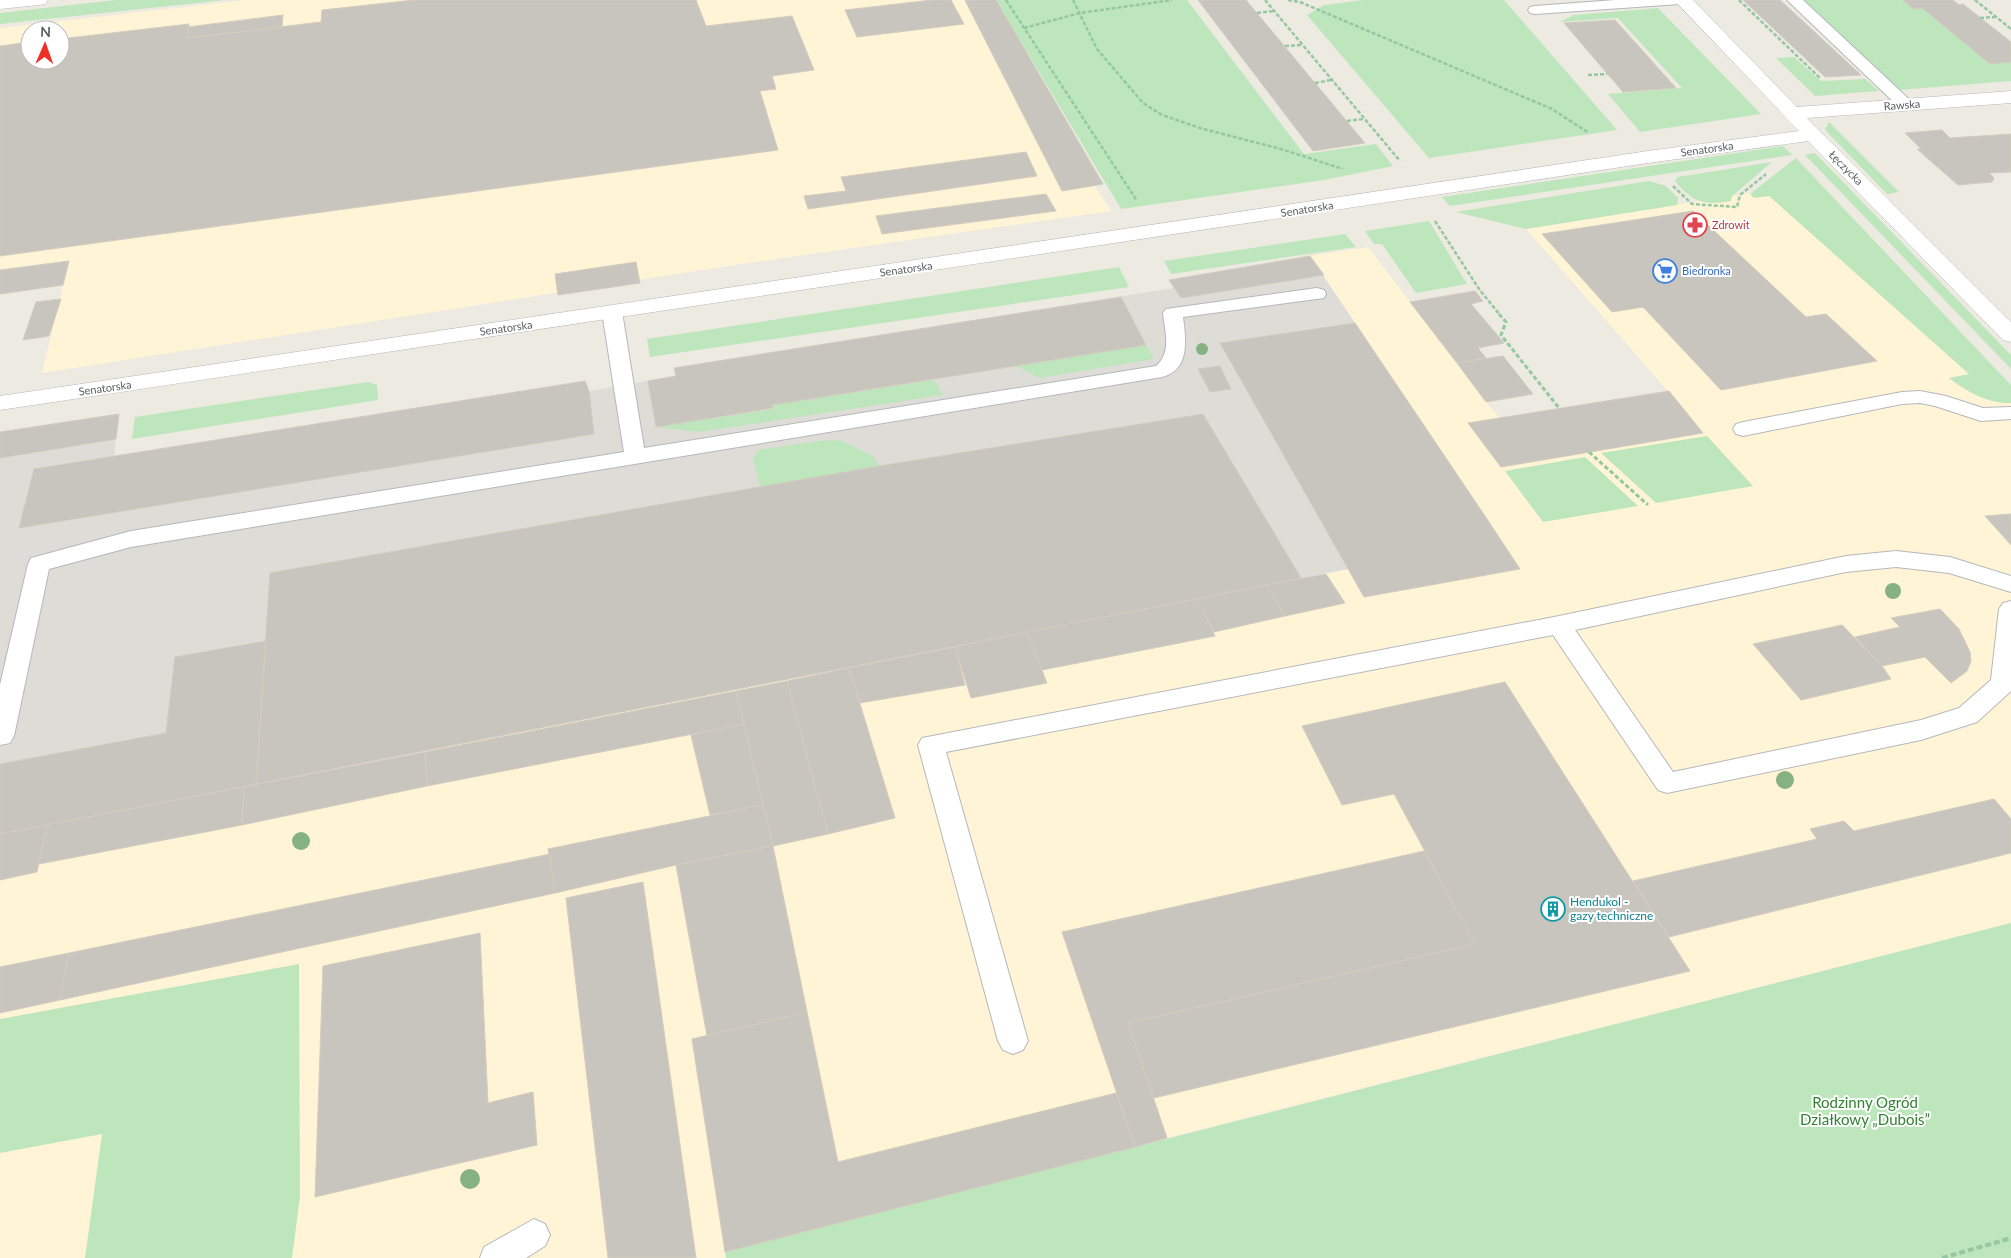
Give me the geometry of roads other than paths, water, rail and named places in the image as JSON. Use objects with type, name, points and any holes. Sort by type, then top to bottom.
[{"type":"street","points":[[0,4],[39,0]]},
{"type":"street","name":"Łęczycka","points":[[1681,0],[2011,334]]},
{"type":"street","name":"Rawska","points":[[1793,113],[2011,97]]},
{"type":"street","name":"Senatorska","points":[[0,403],[1648,157],[1813,135]]},
{"type":"lane","points":[[1535,10],[1681,0]]},
{"type":"lane","points":[[1794,0],[1906,105]]},
{"type":"lane","points":[[1,736],[39,564],[131,539],[1162,371],[1171,365],[1177,355],[1173,313],[1317,294]]},
{"type":"lane","points":[[612,312],[635,457]]},
{"type":"lane","points":[[1743,429],[1911,398],[1939,400],[1981,415],[2011,413]]},
{"type":"lane","points":[[1013,1041],[932,745],[1559,625],[1846,564],[1896,559],[1950,565],[2011,584]]},
{"type":"lane","points":[[1559,625],[1667,783],[1921,730],[1968,715],[2003,684],[2011,609]]},
{"type":"lane","points":[[496,1258],[534,1235]]},
{"type":"place","name":"Zdrowit","points":[[1695,225]]},
{"type":"place","name":"Biedronka","points":[[1665,271]]},
{"type":"place","name":"Hendukol - gazy techniczne","points":[[1553,909]]},
{"type":"park label","name":"Rodzinny Ogród Działkowy „Dubois”","points":[[1865,1112]]}]
